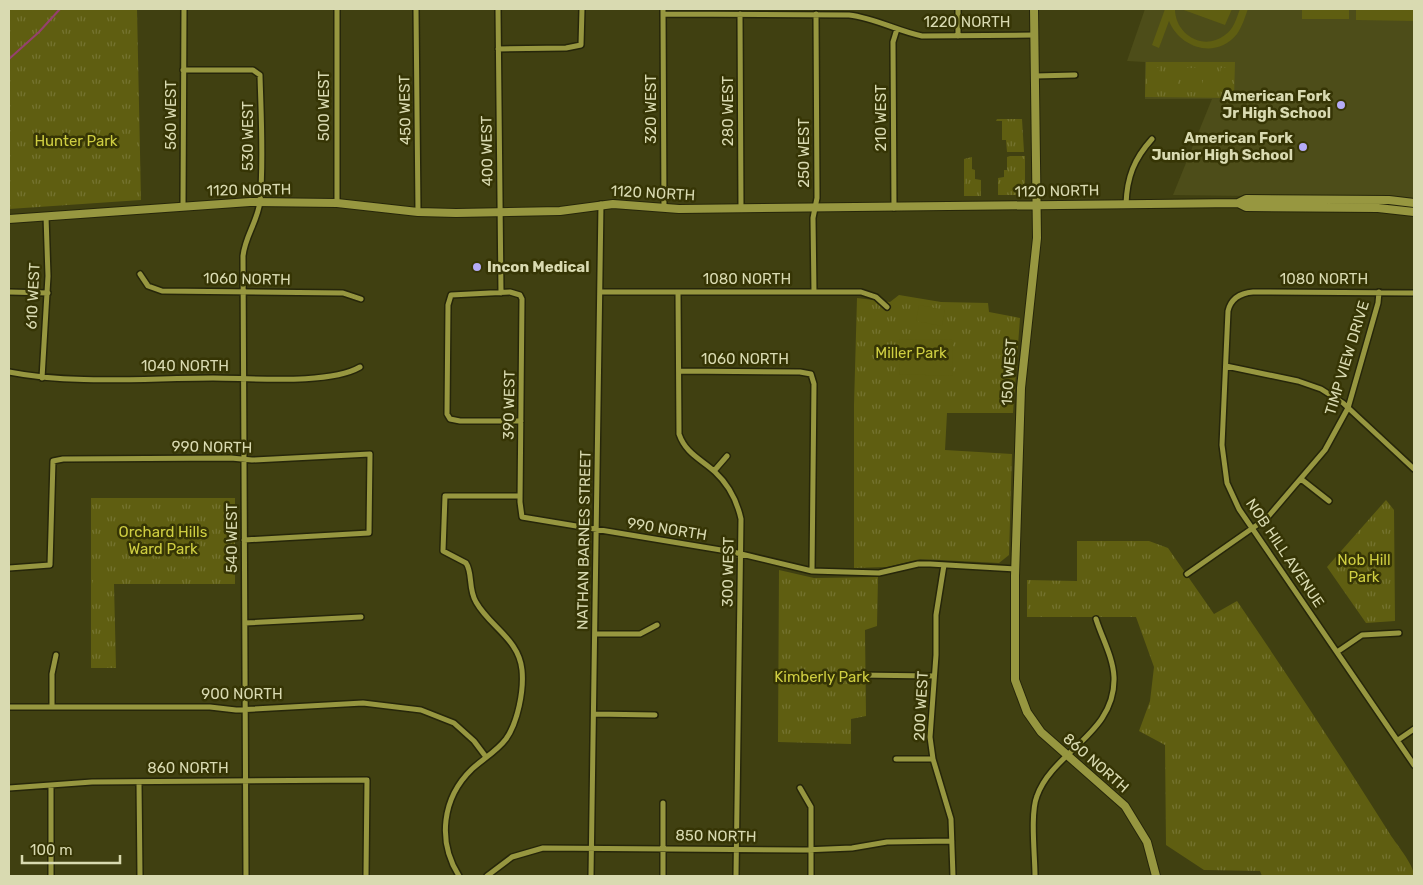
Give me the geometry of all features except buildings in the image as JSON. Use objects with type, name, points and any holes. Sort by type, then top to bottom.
[{"type":"street","name":"560 WEST","points":[[183,206],[184,9]]},
{"type":"street","name":"500 WEST","points":[[337,9],[337,204]]},
{"type":"street","name":"450 WEST","points":[[416,9],[418,212]]},
{"type":"street","name":"400 WEST","points":[[498,9],[501,293]]},
{"type":"street","points":[[498,49],[566,48],[581,45],[582,9]]},
{"type":"street","points":[[958,9],[958,36]]},
{"type":"street","name":"150 WEST","points":[[1034,9],[1037,252],[1024,346],[1021,388],[1015,680],[1026,712],[1041,732]]},
{"type":"street","name":"1220 NORTH","points":[[663,11],[861,16],[922,36],[1034,35]]},
{"type":"street","name":"320 WEST","points":[[663,11],[664,208]]},
{"type":"street","name":"280 WEST","points":[[740,14],[742,209]]},
{"type":"street","name":"250 WEST","points":[[814,292],[816,14]]},
{"type":"street","name":"210 WEST","points":[[894,208],[893,42],[897,29]]},
{"type":"street","name":"530 WEST","points":[[183,70],[257,72],[260,75],[260,202]]},
{"type":"street","points":[[1035,76],[1075,75]]},
{"type":"street","points":[[1126,204],[1126,187],[1131,170],[1140,152],[1152,139]]},
{"type":"street","name":"1120 NORTH","points":[[9,219],[260,202],[337,204],[418,212],[560,211],[601,204],[630,204],[664,208],[742,209],[1238,203],[1246,199],[1379,200],[1414,203]]},
{"type":"street","name":"540 WEST","points":[[246,876],[243,292],[244,246],[254,224],[260,202]]},
{"type":"street","name":"1120 NORTH","points":[[1238,203],[1246,207],[1378,208],[1414,212]]},
{"type":"street","name":"NATHAN BARNES STREET","points":[[591,876],[601,204]]},
{"type":"street","name":"610 WEST","points":[[42,378],[48,292],[46,216]]},
{"type":"street","name":"1060 NORTH","points":[[140,274],[148,286],[154,290],[343,293],[361,299]]},
{"type":"street","points":[[9,292],[48,292]]},
{"type":"street","name":"1080 NORTH","points":[[601,292],[861,292],[876,297],[887,307]]},
{"type":"street","name":"300 WEST","points":[[678,292],[678,424],[682,442],[695,458],[714,471],[728,487],[738,510],[742,529],[736,876]]},
{"type":"street","name":"1080 NORTH","points":[[1235,298],[1245,293],[1253,292],[1414,293]]},
{"type":"street","name":"TIMP VIEW DRIVE","points":[[1187,574],[1271,514],[1330,442],[1348,408],[1378,303],[1379,292]]},
{"type":"street","points":[[501,293],[451,295],[448,305],[446,409],[450,419],[460,422],[521,421]]},
{"type":"street","name":"390 WEST","points":[[501,293],[520,295],[523,304],[520,496],[522,517]]},
{"type":"street","name":"NOB HILL AVENUE","points":[[1235,298],[1228,311],[1222,445],[1224,470],[1232,496],[1252,529],[1414,765]]},
{"type":"street","points":[[1226,366],[1312,385],[1348,408],[1414,469]]},
{"type":"street","name":"1040 NORTH","points":[[9,372],[42,378],[244,378],[340,375],[360,367]]},
{"type":"street","name":"1060 NORTH","points":[[678,371],[812,374],[814,384],[812,571]]},
{"type":"street","name":"990 NORTH","points":[[9,568],[50,565],[53,461],[63,458],[244,459],[370,454],[369,533],[244,540]]},
{"type":"street","points":[[714,471],[727,456]]},
{"type":"street","points":[[1301,479],[1329,501]]},
{"type":"street","points":[[459,876],[449,855],[446,840],[448,806],[458,785],[505,740],[512,726],[522,689],[521,664],[512,644],[483,614],[475,602],[466,563],[443,551],[445,496],[520,496]]},
{"type":"street","name":"990 NORTH","points":[[522,517],[741,554],[812,571],[870,573],[918,564],[1016,569]]},
{"type":"street","name":"200 WEST","points":[[944,565],[936,614],[930,730],[932,760],[949,811],[953,876]]},
{"type":"street","points":[[245,623],[361,617]]},
{"type":"street","points":[[1035,876],[1034,812],[1037,795],[1067,756],[1104,717],[1112,695],[1113,671],[1096,619]]},
{"type":"street","points":[[595,634],[640,634],[657,625]]},
{"type":"street","points":[[1337,652],[1362,635],[1399,632]]},
{"type":"street","points":[[52,707],[52,674],[56,655]]},
{"type":"street","points":[[857,675],[934,676]]},
{"type":"street","name":"900 NORTH","points":[[9,707],[210,706],[245,710],[364,703],[421,710],[454,723],[468,735],[486,757]]},
{"type":"street","points":[[594,714],[655,715]]},
{"type":"street","points":[[1398,740],[1414,729]]},
{"type":"street","name":"860 NORTH","points":[[1041,732],[1067,756],[1112,792],[1125,806],[1147,842],[1156,876]]},
{"type":"street","points":[[896,759],[932,760]]},
{"type":"street","name":"860 NORTH","points":[[9,788],[139,782],[367,780],[366,876]]},
{"type":"street","points":[[139,782],[140,876]]},
{"type":"street","points":[[51,785],[51,876]]},
{"type":"street","points":[[800,788],[811,807],[811,876]]},
{"type":"street","points":[[663,803],[663,876]]},
{"type":"street","name":"850 NORTH","points":[[487,876],[503,862],[521,853],[543,848],[811,849],[852,848],[888,842],[952,842]]},
{"type":"shaded area","name":"American Fork Junior High School","points":[[1145,9],[1414,9],[1414,198],[1173,195],[1212,99],[1145,99],[1145,62],[1127,61]]},
{"type":"green space","name":"Hunter Park","points":[[9,9],[137,9],[141,200],[9,209]]},
{"type":"green space","points":[[1165,9],[1175,9],[1176,18],[1185,33],[1192,38],[1208,42],[1217,40],[1228,33],[1240,9],[1248,9],[1237,34],[1219,47],[1199,47],[1190,44],[1181,38],[1169,21],[1159,48],[1152,45]]},
{"type":"green space","points":[[1181,9],[1232,9],[1225,25]]},
{"type":"green space","points":[[1302,9],[1349,9],[1349,19],[1302,19]]},
{"type":"green space","points":[[1356,9],[1414,9],[1413,21],[1356,20]]},
{"type":"green space","points":[[1146,62],[1235,62],[1234,98],[1145,97]]},
{"type":"green space","points":[[1148,68],[1159,68],[1159,91],[1148,91]]},
{"type":"green space","points":[[1166,68],[1177,68],[1177,91],[1166,91]]},
{"type":"green space","points":[[1185,68],[1196,68],[1196,92],[1185,92]]},
{"type":"green space","points":[[1203,68],[1214,68],[1214,92],[1203,92]]},
{"type":"green space","points":[[1221,68],[1232,68],[1232,92],[1221,92]]},
{"type":"green space","points":[[997,119],[1022,119],[1024,152],[1007,152],[1006,140],[1002,140],[1002,121],[996,121]]},
{"type":"green space","points":[[1025,156],[1025,191],[1020,195],[998,195],[998,178],[1004,177],[1004,170],[1007,170],[1007,157]]},
{"type":"green space","points":[[972,157],[972,169],[975,170],[975,179],[981,180],[981,196],[964,196],[964,159]]},
{"type":"green space","name":"Miller Park","points":[[899,295],[941,302],[988,303],[989,312],[1020,318],[1013,413],[947,413],[945,450],[1012,454],[1009,555],[999,563],[920,559],[887,567],[854,568],[854,405],[857,298],[890,302]]},
{"type":"green space","points":[[919,305],[945,310],[942,326],[916,321]]},
{"type":"green space","name":"Miller Park","points":[[900,339],[953,340],[952,376],[899,374]]},
{"type":"green space","name":"Orchard Hills Ward Park","points":[[91,498],[235,498],[235,584],[114,584],[116,668],[91,668]]},
{"type":"green space","name":"Nob Hill Park","points":[[1386,500],[1394,510],[1395,621],[1366,623],[1327,567]]},
{"type":"green space","points":[[1077,541],[1149,541],[1168,548],[1214,614],[1237,601],[1408,860],[1414,876],[1262,876],[1260,871],[1204,870],[1166,845],[1165,745],[1139,731],[1150,701],[1154,667],[1136,617],[1027,617],[1027,580],[1077,581]]},
{"type":"green space","name":"Kimberly Park","points":[[779,570],[814,578],[878,577],[877,626],[865,630],[866,716],[851,719],[851,744],[778,742]]},
{"type":"green space","points":[[93,572],[114,572],[114,584],[93,584]]},
{"type":"waterway","points":[[9,59],[39,32],[60,9]]},
{"type":"place","name":"American Fork Jr High School","points":[[1341,105]]},
{"type":"place","name":"American Fork Junior High School","points":[[1303,147]]},
{"type":"place","name":"Incon Medical","points":[[477,267]]}]
